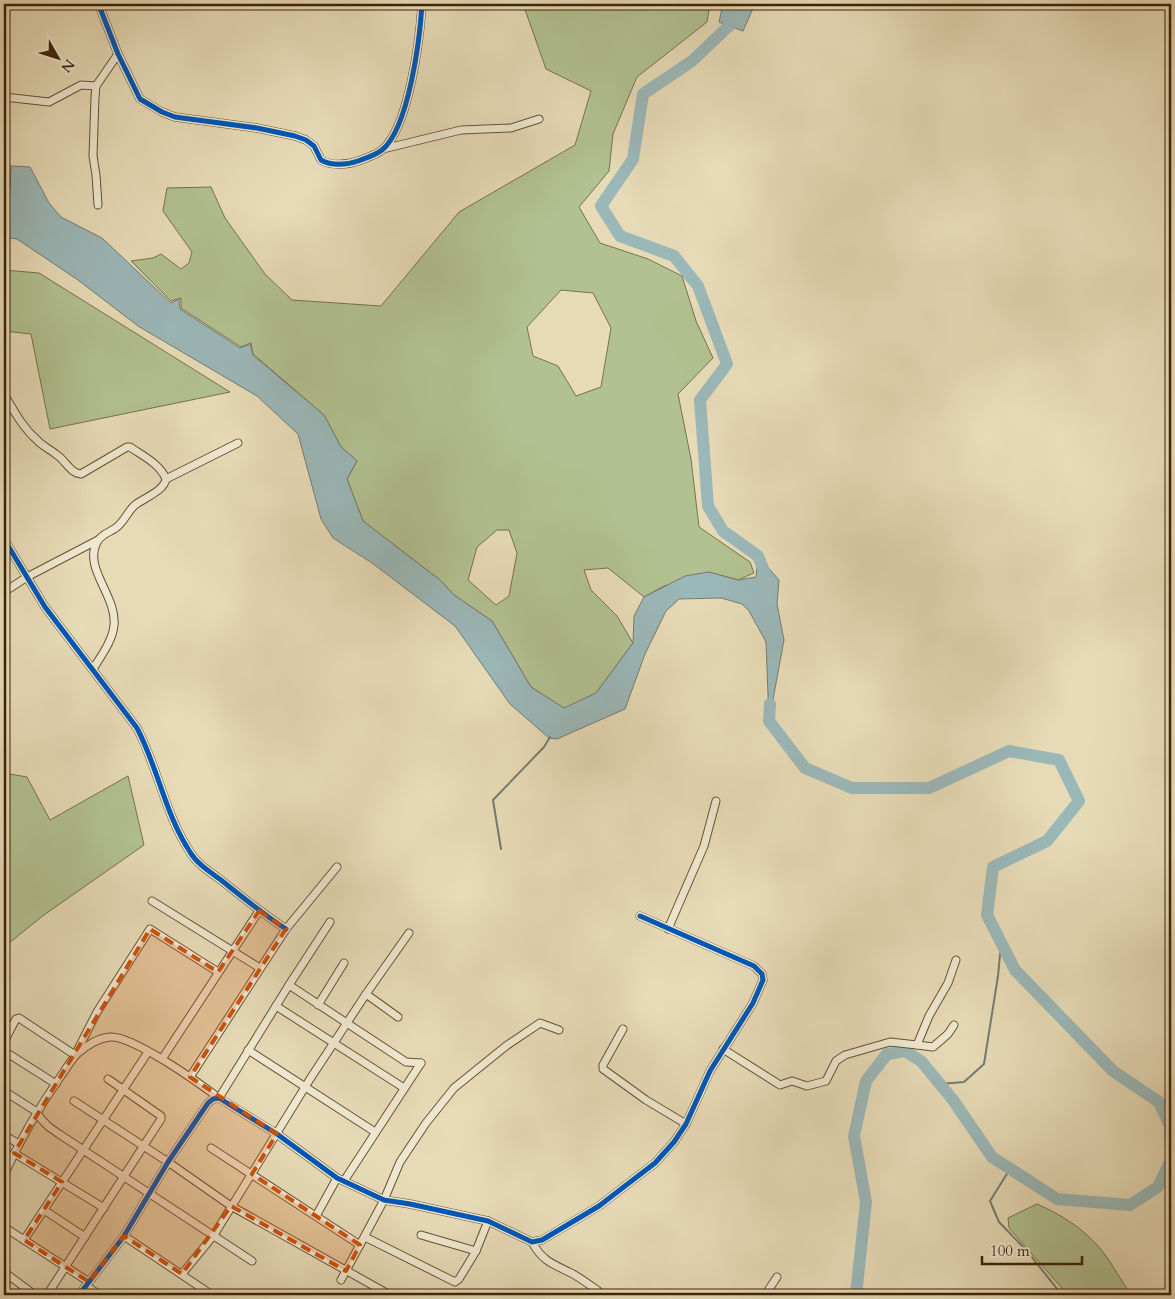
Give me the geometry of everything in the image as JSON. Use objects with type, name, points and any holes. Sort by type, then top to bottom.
[{"type":"street","points":[[100,4],[118,54],[140,99],[162,112],[176,117],[257,128],[295,136],[306,140],[314,146],[321,160],[332,164],[353,163],[383,149],[461,130],[511,128],[539,119]]},
{"type":"street","points":[[383,149],[401,122],[417,52],[422,4]]},
{"type":"street","points":[[98,205],[93,156],[96,86],[118,54]]},
{"type":"street","points":[[4,97],[49,102],[80,85],[96,86]]},
{"type":"street","points":[[4,394],[15,415],[37,441],[57,454],[75,472],[81,474],[130,447],[154,463],[163,472],[166,479]]},
{"type":"street","points":[[4,592],[27,577],[98,540],[119,526],[134,506],[163,486],[166,479],[238,442]]},
{"type":"street","points":[[4,539],[45,607],[137,728],[149,750],[170,813],[190,853],[200,864],[259,911],[286,929]]},
{"type":"street","points":[[93,669],[103,654],[114,625],[113,608],[93,556],[98,540]]},
{"type":"street","points":[[668,929],[704,846],[716,801]]},
{"type":"street","points":[[190,1077],[286,929],[337,867]]},
{"type":"street","points":[[152,901],[260,968]]},
{"type":"street","points":[[162,1060],[259,911]]},
{"type":"street","points":[[532,1242],[542,1240],[556,1233],[599,1206],[654,1163],[674,1142],[686,1124],[710,1071],[753,1003],[763,980],[762,974],[754,966],[640,916]]},
{"type":"street","points":[[79,1295],[124,1236],[168,1162],[208,1104],[213,1099],[219,1098],[288,985],[330,922]]},
{"type":"street","points":[[4,1175],[14,1153],[38,1112],[76,1055],[97,1012],[150,929],[218,972]]},
{"type":"street","points":[[182,1274],[214,1235],[334,1043],[409,933]]},
{"type":"street","points":[[917,1045],[929,1016],[948,983],[956,960]]},
{"type":"street","points":[[318,1005],[344,963]]},
{"type":"street","points":[[288,985],[406,1062],[420,1063],[375,1132],[316,1216]]},
{"type":"street","points":[[366,994],[398,1017]]},
{"type":"street","points":[[276,1006],[404,1088]]},
{"type":"street","points":[[4,1042],[19,1018],[76,1055]]},
{"type":"street","points":[[341,1280],[384,1200],[400,1162],[454,1088],[506,1046],[540,1024],[559,1030]]},
{"type":"street","points":[[723,1049],[780,1085],[792,1081],[807,1086],[826,1081],[836,1061],[845,1055],[890,1042],[933,1047],[948,1034],[954,1025]]},
{"type":"street","points":[[623,1030],[602,1069],[646,1100],[686,1124]]},
{"type":"street","points":[[76,1055],[93,1042],[111,1037],[124,1039],[190,1077],[219,1098],[277,1134],[341,1180],[384,1200],[488,1221],[532,1242],[540,1255],[552,1264],[572,1273],[604,1295]]},
{"type":"street","points":[[248,1050],[375,1132]]},
{"type":"street","points":[[4,1051],[56,1084]]},
{"type":"street","points":[[24,1240],[148,1052]]},
{"type":"street","points":[[47,1295],[160,1122],[161,1116],[108,1079]]},
{"type":"street","points":[[4,1091],[38,1112],[41,1120],[49,1127],[252,1261]]},
{"type":"street","points":[[74,1101],[168,1162],[231,1206],[390,1295]]},
{"type":"street","points":[[4,1136],[19,1144]]},
{"type":"street","points":[[211,1148],[360,1246]]},
{"type":"street","points":[[14,1153],[104,1208]]},
{"type":"street","points":[[44,1210],[85,1237]]},
{"type":"street","points":[[365,1237],[455,1282],[459,1279],[476,1252],[488,1221]]},
{"type":"street","points":[[4,1227],[66,1267],[100,1295]]},
{"type":"street","points":[[421,1235],[476,1252]]},
{"type":"street","points":[[124,1236],[212,1295]]},
{"type":"street","points":[[4,1272],[35,1295]]},
{"type":"street","points":[[765,1295],[777,1278]]},
{"type":"highlighted area","points":[[259,911],[286,929],[190,1077],[277,1134],[252,1174],[360,1245],[346,1271],[231,1206],[182,1274],[124,1236],[89,1282],[24,1240],[62,1182],[14,1153],[150,929],[218,972]]},
{"type":"green space","points":[[523,4],[710,4],[707,22],[637,77],[613,134],[609,171],[579,207],[600,243],[648,259],[682,276],[696,321],[713,358],[678,394],[691,459],[699,527],[750,562],[754,573],[738,580],[709,572],[664,586],[644,597],[608,568],[584,570],[591,590],[617,616],[633,643],[596,693],[565,709],[531,687],[492,621],[454,595],[440,580],[363,521],[347,479],[357,461],[341,447],[324,415],[253,354],[251,343],[241,347],[181,308],[181,298],[171,301],[131,261],[153,258],[161,254],[181,269],[189,263],[192,252],[163,211],[167,188],[211,187],[225,218],[265,274],[292,300],[381,306],[459,212],[575,145],[591,91],[546,69]],"holes":[[[561,290],[593,293],[611,328],[601,387],[576,396],[558,366],[533,356],[527,327]],[[497,530],[509,530],[517,553],[509,596],[496,605],[468,580],[477,547]]]},
{"type":"green space","points":[[4,270],[39,273],[230,392],[50,429],[31,334],[4,331]]},
{"type":"green space","points":[[4,773],[27,777],[50,820],[128,776],[144,845],[44,915],[4,947]]},
{"type":"green space","points":[[1037,1204],[1064,1218],[1089,1237],[1107,1257],[1132,1295],[1068,1295],[1009,1228],[1008,1218]]},
{"type":"water","points":[[723,4],[755,4],[743,31],[719,22]]},
{"type":"water","points":[[11,166],[30,167],[49,203],[61,217],[102,238],[171,303],[179,299],[180,309],[240,348],[250,344],[253,355],[324,415],[341,447],[357,461],[347,479],[363,521],[440,580],[454,595],[492,621],[531,687],[564,708],[596,693],[633,643],[634,616],[644,597],[685,576],[709,572],[738,580],[756,577],[758,556],[779,580],[777,604],[784,640],[769,721],[766,642],[749,611],[742,604],[721,598],[679,599],[666,611],[645,654],[625,709],[557,739],[549,738],[510,704],[455,626],[372,563],[333,538],[321,519],[298,434],[257,396],[138,326],[78,280],[17,239],[4,237],[4,195],[10,188]]},
{"type":"waterway","points":[[736,4],[733,22],[692,61],[643,94],[633,159],[601,206],[620,236],[674,256],[698,286],[727,364],[700,400],[708,506],[723,531],[758,556],[764,571]]},
{"type":"waterway","points":[[770,704],[769,721],[805,768],[852,788],[929,788],[1009,751],[1059,760],[1079,801],[1047,841],[993,867],[987,915],[1015,970],[1113,1071],[1159,1102],[1170,1126],[1171,1150]]},
{"type":"waterway","points":[[501,849],[493,800],[544,747],[550,737]]},
{"type":"waterway","points":[[940,1084],[964,1082],[984,1064],[998,976],[1001,944]]},
{"type":"waterway","points":[[856,1295],[866,1202],[854,1136],[866,1081],[887,1054],[905,1051],[921,1061],[953,1100],[992,1157],[1057,1199],[1130,1205],[1158,1187],[1171,1160]]},
{"type":"waterway","points":[[1010,1169],[990,1201],[999,1222],[1027,1251],[1062,1295]]},
{"type":"cycle path","points":[[100,4],[118,54],[140,99],[175,117],[257,128],[295,136],[306,140],[314,146],[321,160],[339,164],[354,162],[374,155],[382,150],[391,139],[399,123],[411,82],[419,38],[422,4]]},
{"type":"cycle path","points":[[4,539],[45,607],[137,728],[151,759],[174,822],[193,856],[208,871],[286,929]]},
{"type":"cycle path","points":[[79,1295],[124,1236],[168,1162],[208,1103],[213,1099],[219,1098],[277,1134],[337,1178],[384,1200],[488,1221],[532,1242],[542,1240],[599,1206],[655,1163],[674,1142],[686,1124],[710,1071],[753,1003],[763,980],[762,974],[754,966],[640,916]]}]
